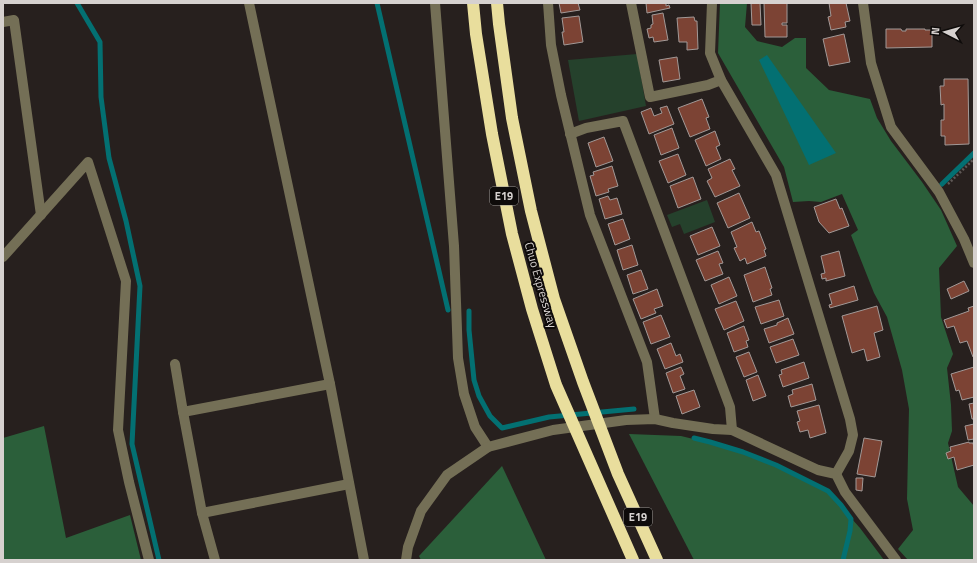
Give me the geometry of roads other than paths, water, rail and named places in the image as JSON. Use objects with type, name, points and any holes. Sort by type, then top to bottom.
[{"type":"highway","name":"Chuo Expressway","points":[[473,3],[476,34],[492,134],[512,234],[532,309],[556,385],[633,560]]},
{"type":"highway","name":"Chuo Expressway","points":[[497,3],[512,118],[531,211],[554,299],[583,382],[618,474],[657,560]]},
{"type":"street","points":[[248,3],[330,384],[364,560]]},
{"type":"street","points":[[435,3],[454,246],[458,358],[464,394],[475,427],[488,447]]},
{"type":"street","points":[[548,3],[551,44],[561,95],[590,215],[647,362],[656,419]]},
{"type":"street","points":[[631,3],[650,97],[708,85],[722,80]]},
{"type":"street","points":[[712,3],[710,53],[722,80],[776,175],[850,419],[853,435],[848,451],[836,474]]},
{"type":"street","points":[[863,3],[871,63],[891,126],[939,192],[964,238],[974,263]]},
{"type":"street","points":[[3,22],[14,20],[41,215]]},
{"type":"street","points":[[570,134],[586,128],[623,121],[730,407],[732,430]]},
{"type":"street","points":[[3,256],[88,162],[126,281],[118,430],[129,482],[149,560]]},
{"type":"street","points":[[175,364],[202,513],[215,560]]},
{"type":"street","points":[[183,412],[330,384]]},
{"type":"street","points":[[406,560],[408,547],[421,511],[447,475],[488,447],[553,430],[626,420],[656,419],[700,427],[732,430],[818,470],[836,474]]},
{"type":"street","points":[[836,474],[845,492],[896,560]]},
{"type":"street","points":[[202,513],[349,484]]},
{"type":"water","points":[[767,55],[836,153],[809,165],[759,60]]},
{"type":"waterway","points":[[77,3],[100,42],[101,97],[109,158],[126,221],[140,286],[132,444],[159,560]]},
{"type":"waterway","points":[[377,3],[448,310]]},
{"type":"waterway","points":[[942,184],[974,153]]},
{"type":"waterway","points":[[469,311],[469,330],[474,380],[479,396],[490,416],[502,428],[549,417],[634,409]]},
{"type":"waterway","points":[[694,438],[743,452],[776,465],[828,491],[851,519],[850,531],[843,560]]}]
